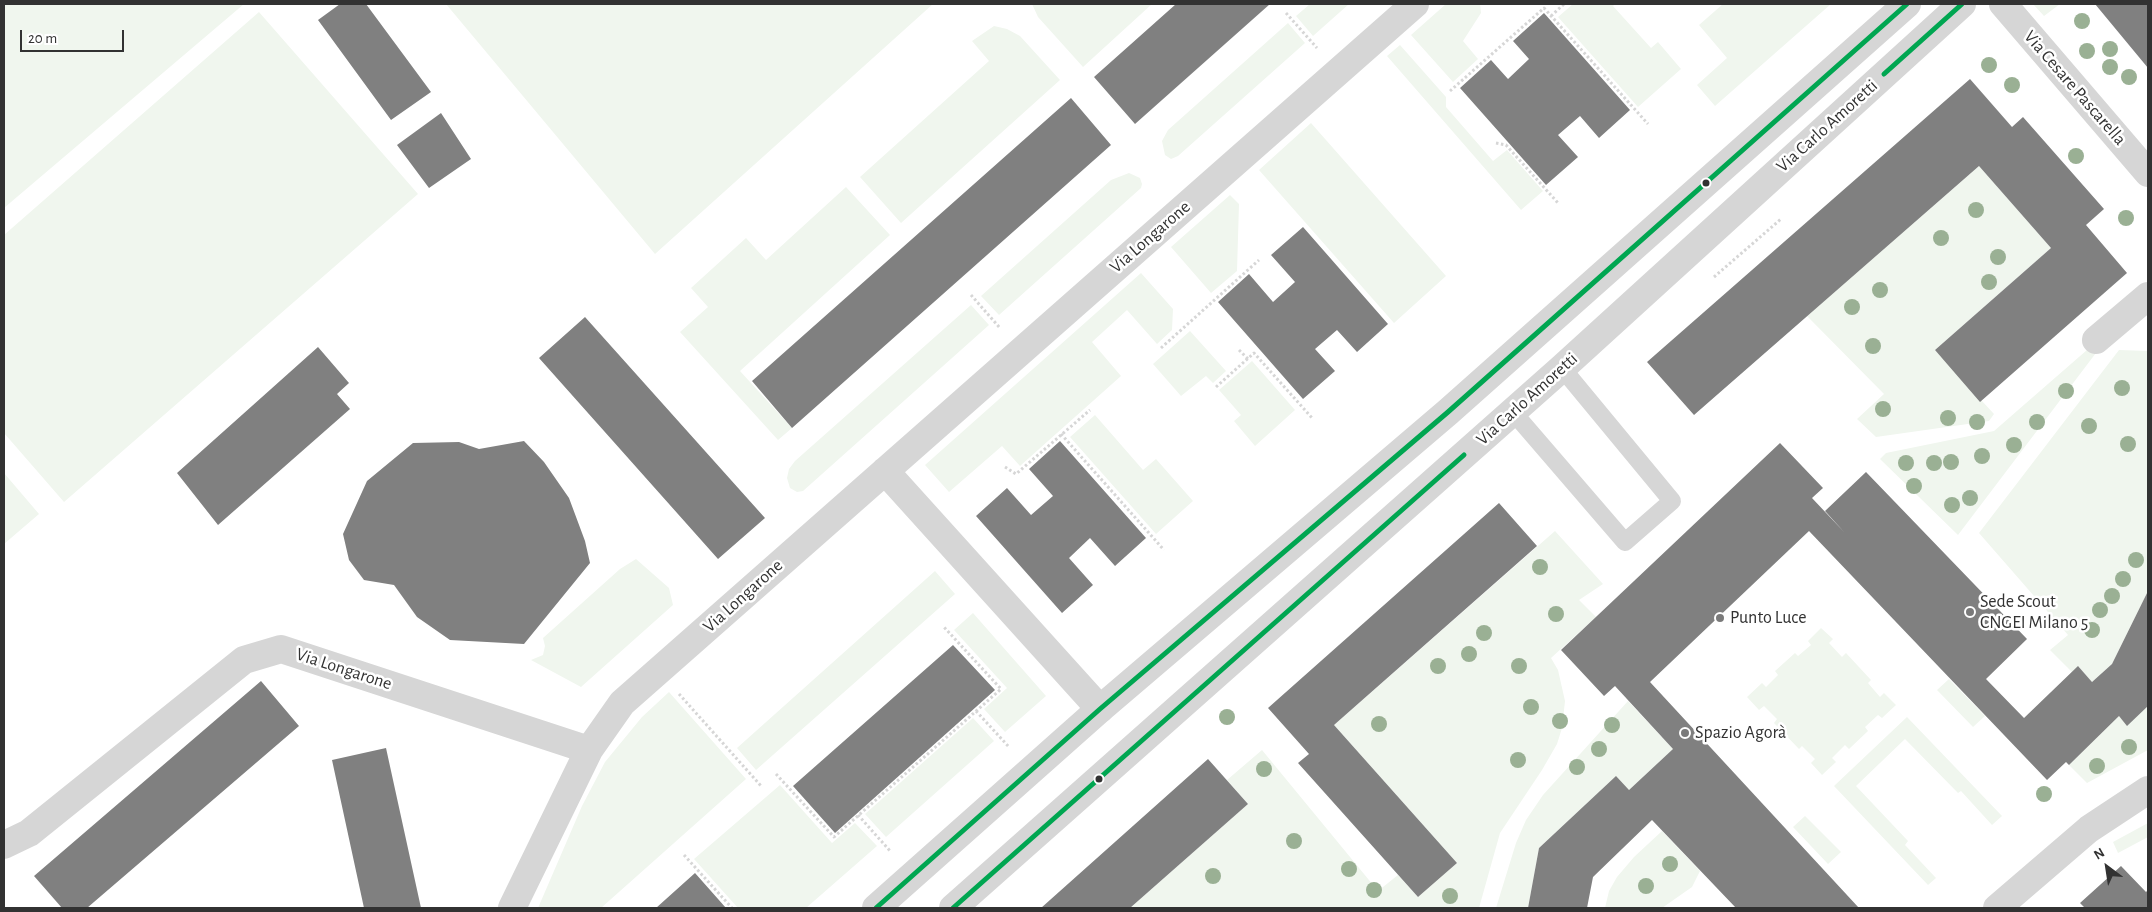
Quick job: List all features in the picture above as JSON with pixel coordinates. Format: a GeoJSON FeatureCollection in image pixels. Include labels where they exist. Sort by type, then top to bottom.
{"type":"FeatureCollection","features":[{"type":"Feature","properties":{"kind":"street","name":"Via Longarone"},"geometry":{"type":"LineString","coordinates":[[512,908],[589,750],[622,703],[1415,4]]}},
{"type":"Feature","properties":{"kind":"street"},"geometry":{"type":"LineString","coordinates":[[876,908],[1100,709],[1448,412],[1907,4]]}},
{"type":"Feature","properties":{"kind":"street","name":"Via Carlo Amoretti"},"geometry":{"type":"LineString","coordinates":[[953,908],[1513,412],[1962,4]]}},
{"type":"Feature","properties":{"kind":"street","name":"Via Cesare Pascarella"},"geometry":{"type":"LineString","coordinates":[[2003,4],[2148,173]]}},
{"type":"Feature","properties":{"kind":"street"},"geometry":{"type":"LineString","coordinates":[[2096,340],[2148,296]]}},
{"type":"Feature","properties":{"kind":"street"},"geometry":{"type":"LineString","coordinates":[[885,471],[1100,709]]}},
{"type":"Feature","properties":{"kind":"street","name":"Via Longarone"},"geometry":{"type":"LineString","coordinates":[[4,845],[29,833],[244,660],[281,649],[589,750]]}},
{"type":"Feature","properties":{"kind":"street"},"geometry":{"type":"LineString","coordinates":[[2008,904],[2089,829],[2148,790]]}},
{"type":"Feature","properties":{"kind":"lane"},"geometry":{"type":"LineString","coordinates":[[1513,412],[1625,542],[1672,501],[1562,368]]}},
{"type":"Feature","properties":{"kind":"path"},"geometry":{"type":"LineString","coordinates":[[1551,16],[1564,4]]}},
{"type":"Feature","properties":{"kind":"path"},"geometry":{"type":"LineString","coordinates":[[1450,91],[1544,8],[1648,124]]}},
{"type":"Feature","properties":{"kind":"path"},"geometry":{"type":"LineString","coordinates":[[1286,13],[1338,71]]}},
{"type":"Feature","properties":{"kind":"path"},"geometry":{"type":"LineString","coordinates":[[1496,143],[1506,145],[1558,203]]}},
{"type":"Feature","properties":{"kind":"path"},"geometry":{"type":"LineString","coordinates":[[1713,277],[1781,219]]}},
{"type":"Feature","properties":{"kind":"path"},"geometry":{"type":"LineString","coordinates":[[1161,348],[1259,260]]}},
{"type":"Feature","properties":{"kind":"path"},"geometry":{"type":"LineString","coordinates":[[971,295],[1021,351]]}},
{"type":"Feature","properties":{"kind":"path"},"geometry":{"type":"LineString","coordinates":[[1239,350],[1248,359]]}},
{"type":"Feature","properties":{"kind":"path"},"geometry":{"type":"LineString","coordinates":[[1216,387],[1254,353],[1313,419]]}},
{"type":"Feature","properties":{"kind":"path"},"geometry":{"type":"LineString","coordinates":[[1005,467],[1016,474],[1090,410]]}},
{"type":"Feature","properties":{"kind":"path"},"geometry":{"type":"LineString","coordinates":[[1062,434],[1164,550]]}},
{"type":"Feature","properties":{"kind":"path"},"geometry":{"type":"LineString","coordinates":[[776,774],[834,837],[1001,689],[943,626]]}},
{"type":"Feature","properties":{"kind":"path"},"geometry":{"type":"LineString","coordinates":[[659,671],[762,786]]}},
{"type":"Feature","properties":{"kind":"path"},"geometry":{"type":"LineString","coordinates":[[976,711],[1012,750]]}},
{"type":"Feature","properties":{"kind":"path"},"geometry":{"type":"LineString","coordinates":[[858,815],[894,856]]}},
{"type":"Feature","properties":{"kind":"path"},"geometry":{"type":"LineString","coordinates":[[684,855],[732,908]]}},
{"type":"Feature","properties":{"kind":"shaded area"},"geometry":{"type":"Polygon","coordinates":[[[4,4],[244,4],[4,208],[4,4]]]}},
{"type":"Feature","properties":{"kind":"shaded area"},"geometry":{"type":"Polygon","coordinates":[[[446,4],[933,4],[655,254],[446,4]]]}},
{"type":"Feature","properties":{"kind":"shaded area"},"geometry":{"type":"Polygon","coordinates":[[[1032,4],[1152,4],[1083,67],[1038,17],[1032,4]]]}},
{"type":"Feature","properties":{"kind":"shaded area"},"geometry":{"type":"Polygon","coordinates":[[[1310,4],[1349,4],[1313,36],[1296,16],[1310,4]]]}},
{"type":"Feature","properties":{"kind":"shaded area"},"geometry":{"type":"Polygon","coordinates":[[[1446,4],[1480,4],[1481,13],[1463,41],[1478,59],[1453,82],[1411,35],[1446,4]]]}},
{"type":"Feature","properties":{"kind":"shaded area"},"geometry":{"type":"Polygon","coordinates":[[[1573,4],[1615,4],[1613,6],[1651,48],[1658,42],[1681,69],[1638,107],[1558,17],[1573,4]]]}},
{"type":"Feature","properties":{"kind":"shaded area"},"geometry":{"type":"Polygon","coordinates":[[[1723,4],[1831,4],[1715,106],[1697,85],[1727,58],[1699,25],[1723,4]]]}},
{"type":"Feature","properties":{"kind":"shaded area"},"geometry":{"type":"Polygon","coordinates":[[[2033,4],[2060,4],[2044,16],[2033,4]]]}},
{"type":"Feature","properties":{"kind":"shaded area"},"geometry":{"type":"Polygon","coordinates":[[[259,12],[418,194],[64,502],[4,433],[4,235],[259,12]]]}},
{"type":"Feature","properties":{"kind":"shaded area"},"geometry":{"type":"Polygon","coordinates":[[[1288,23],[1305,43],[1178,156],[1171,159],[1165,155],[1162,141],[1168,130],[1288,23]]]}},
{"type":"Feature","properties":{"kind":"shaded area"},"geometry":{"type":"Polygon","coordinates":[[[994,26],[1007,29],[1020,36],[1060,80],[901,223],[860,177],[989,61],[972,41],[994,26]]]}},
{"type":"Feature","properties":{"kind":"shaded area"},"geometry":{"type":"Polygon","coordinates":[[[1400,45],[1446,97],[1446,107],[1493,161],[1507,150],[1543,191],[1521,210],[1387,56],[1400,45]]]}},
{"type":"Feature","properties":{"kind":"shaded area"},"geometry":{"type":"Polygon","coordinates":[[[1311,123],[1446,276],[1394,323],[1259,170],[1311,123]]]}},
{"type":"Feature","properties":{"kind":"shaded area"},"geometry":{"type":"Polygon","coordinates":[[[1979,166],[2051,248],[1935,350],[1994,414],[1989,421],[1876,437],[1857,419],[1884,394],[1807,316],[1979,166]]]}},
{"type":"Feature","properties":{"kind":"shaded area"},"geometry":{"type":"Polygon","coordinates":[[[1129,173],[1140,178],[1141,188],[999,315],[981,296],[1111,180],[1129,173]]]}},
{"type":"Feature","properties":{"kind":"shaded area"},"geometry":{"type":"Polygon","coordinates":[[[846,187],[890,235],[740,371],[792,428],[778,440],[680,332],[708,307],[691,288],[746,238],[766,260],[846,187]]]}},
{"type":"Feature","properties":{"kind":"shaded area"},"geometry":{"type":"Polygon","coordinates":[[[1230,195],[1239,204],[1237,271],[1211,293],[1171,247],[1230,195]]]}},
{"type":"Feature","properties":{"kind":"shaded area"},"geometry":{"type":"Polygon","coordinates":[[[1141,273],[1173,309],[1172,330],[1157,344],[1127,310],[1092,342],[1121,376],[1020,466],[1002,446],[949,492],[925,465],[1141,273]]]}},
{"type":"Feature","properties":{"kind":"shaded area"},"geometry":{"type":"Polygon","coordinates":[[[971,305],[989,325],[803,491],[797,492],[790,488],[787,478],[789,469],[795,461],[971,305]]]}},
{"type":"Feature","properties":{"kind":"shaded area"},"geometry":{"type":"Polygon","coordinates":[[[1190,331],[1226,371],[1213,383],[1206,376],[1181,396],[1153,364],[1190,331]]]}},
{"type":"Feature","properties":{"kind":"shaded area"},"geometry":{"type":"Polygon","coordinates":[[[2095,343],[2102,345],[1958,535],[1880,459],[1886,453],[1994,431],[2095,343]]]}},
{"type":"Feature","properties":{"kind":"shaded area"},"geometry":{"type":"Polygon","coordinates":[[[2119,350],[2148,351],[2148,591],[2112,664],[2092,682],[2079,667],[2072,672],[2050,650],[2068,635],[1979,533],[2119,350]]]}},
{"type":"Feature","properties":{"kind":"shaded area"},"geometry":{"type":"Polygon","coordinates":[[[1252,361],[1295,410],[1255,446],[1234,421],[1241,415],[1219,390],[1252,361]]]}},
{"type":"Feature","properties":{"kind":"shaded area"},"geometry":{"type":"Polygon","coordinates":[[[1095,415],[1143,470],[1156,459],[1193,501],[1156,534],[1070,437],[1095,415]]]}},
{"type":"Feature","properties":{"kind":"shaded area"},"geometry":{"type":"Polygon","coordinates":[[[4,473],[39,514],[4,544],[4,473]]]}},
{"type":"Feature","properties":{"kind":"shaded area"},"geometry":{"type":"Polygon","coordinates":[[[1555,531],[1603,584],[1579,600],[1596,617],[1551,658],[1558,670],[1565,701],[1562,728],[1557,744],[1542,770],[1500,833],[1479,908],[1130,908],[1248,804],[1227,780],[1262,750],[1378,891],[1398,875],[1418,897],[1457,863],[1334,725],[1555,531]]]}},
{"type":"Feature","properties":{"kind":"shaded area"},"geometry":{"type":"Polygon","coordinates":[[[636,559],[669,588],[673,605],[581,687],[531,660],[543,655],[545,646],[543,638],[620,569],[636,559]]]}},
{"type":"Feature","properties":{"kind":"shaded area"},"geometry":{"type":"Polygon","coordinates":[[[935,571],[955,594],[756,770],[737,748],[935,571]]]}},
{"type":"Feature","properties":{"kind":"shaded area"},"geometry":{"type":"Polygon","coordinates":[[[973,613],[1046,696],[1005,732],[984,709],[1007,688],[954,630],[973,613]]]}},
{"type":"Feature","properties":{"kind":"shaded area"},"geometry":{"type":"Polygon","coordinates":[[[1821,628],[1833,639],[1829,643],[1842,657],[1846,653],[1871,680],[1868,683],[1880,697],[1884,693],[1896,705],[1882,718],[1878,715],[1865,727],[1868,731],[1849,749],[1845,745],[1832,758],[1836,762],[1822,775],[1811,763],[1815,759],[1802,746],[1799,749],[1774,723],[1777,719],[1764,706],[1759,710],[1747,697],[1762,683],[1766,687],[1778,675],[1775,671],[1795,653],[1798,656],[1811,645],[1808,641],[1821,628]]]}},
{"type":"Feature","properties":{"kind":"shaded area"},"geometry":{"type":"Polygon","coordinates":[[[1949,679],[1985,716],[1973,727],[1937,690],[1949,679]]]}},
{"type":"Feature","properties":{"kind":"shaded area"},"geometry":{"type":"Polygon","coordinates":[[[669,692],[746,779],[601,908],[538,908],[582,806],[605,762],[642,717],[669,692]]]}},
{"type":"Feature","properties":{"kind":"shaded area"},"geometry":{"type":"Polygon","coordinates":[[[1628,701],[1673,749],[1629,790],[1615,777],[1539,848],[1528,908],[1496,908],[1516,843],[1526,820],[1543,795],[1628,701]]]}},
{"type":"Feature","properties":{"kind":"shaded area"},"geometry":{"type":"Polygon","coordinates":[[[2148,706],[2148,750],[2087,783],[2069,765],[2119,716],[2127,725],[2148,706]]]}},
{"type":"Feature","properties":{"kind":"shaded area"},"geometry":{"type":"Polygon","coordinates":[[[1907,717],[2002,816],[1992,825],[1961,791],[1958,793],[1905,739],[1856,786],[1908,841],[1905,845],[1936,878],[1928,885],[1834,786],[1907,717]]]}},
{"type":"Feature","properties":{"kind":"shaded area"},"geometry":{"type":"Polygon","coordinates":[[[973,718],[994,741],[886,837],[865,814],[973,718]]]}},
{"type":"Feature","properties":{"kind":"shaded area"},"geometry":{"type":"Polygon","coordinates":[[[780,785],[832,843],[855,823],[877,846],[806,908],[738,908],[694,859],[780,785]]]}},
{"type":"Feature","properties":{"kind":"shaded area"},"geometry":{"type":"Polygon","coordinates":[[[1805,816],[1841,852],[1828,864],[1793,827],[1805,816]]]}},
{"type":"Feature","properties":{"kind":"shaded area"},"geometry":{"type":"Polygon","coordinates":[[[2148,823],[2148,837],[2118,853],[2113,842],[2148,823]]]}},
{"type":"Feature","properties":{"kind":"shaded area"},"geometry":{"type":"Polygon","coordinates":[[[1662,831],[1700,871],[1692,887],[1662,908],[1605,908],[1609,891],[1617,877],[1634,857],[1662,831]]]}},
{"type":"Feature","properties":{"kind":"building"},"geometry":{"type":"Polygon","coordinates":[[[340,4],[366,4],[431,92],[391,120],[318,20],[340,4]]]}},
{"type":"Feature","properties":{"kind":"building"},"geometry":{"type":"Polygon","coordinates":[[[1176,4],[1270,4],[1135,124],[1094,77],[1176,4]]]}},
{"type":"Feature","properties":{"kind":"building"},"geometry":{"type":"Polygon","coordinates":[[[2095,4],[2148,4],[2148,68],[2095,4]]]}},
{"type":"Feature","properties":{"kind":"building"},"geometry":{"type":"Polygon","coordinates":[[[1544,13],[1630,110],[1599,138],[1580,116],[1558,135],[1578,157],[1546,185],[1460,88],[1491,60],[1508,79],[1529,59],[1513,41],[1544,13]]]}},
{"type":"Feature","properties":{"kind":"building"},"geometry":{"type":"Polygon","coordinates":[[[1970,79],[2012,127],[2023,117],[2104,209],[2086,225],[2127,273],[1980,402],[1935,350],[2051,248],[1979,166],[1694,415],[1647,362],[1970,79]]]}},
{"type":"Feature","properties":{"kind":"building"},"geometry":{"type":"Polygon","coordinates":[[[1071,98],[1111,145],[792,428],[752,381],[1071,98]]]}},
{"type":"Feature","properties":{"kind":"building"},"geometry":{"type":"Polygon","coordinates":[[[441,113],[471,159],[429,188],[397,145],[441,113]]]}},
{"type":"Feature","properties":{"kind":"building"},"geometry":{"type":"Polygon","coordinates":[[[1303,227],[1388,324],[1357,352],[1337,330],[1315,349],[1335,371],[1303,399],[1218,302],[1249,274],[1273,302],[1295,282],[1271,255],[1303,227]]]}},
{"type":"Feature","properties":{"kind":"building"},"geometry":{"type":"Polygon","coordinates":[[[585,317],[765,518],[718,559],[539,358],[585,317]]]}},
{"type":"Feature","properties":{"kind":"building"},"geometry":{"type":"Polygon","coordinates":[[[318,347],[349,383],[337,394],[350,409],[218,525],[177,473],[318,347]]]}},
{"type":"Feature","properties":{"kind":"building"},"geometry":{"type":"Polygon","coordinates":[[[524,441],[544,462],[569,498],[585,541],[590,563],[524,644],[450,640],[417,617],[394,585],[364,580],[349,560],[343,534],[367,481],[413,443],[459,442],[479,449],[524,441]]]}},
{"type":"Feature","properties":{"kind":"building"},"geometry":{"type":"Polygon","coordinates":[[[1060,441],[1146,538],[1115,566],[1090,538],[1069,558],[1093,585],[1062,613],[976,516],[1007,488],[1031,515],[1053,496],[1029,469],[1060,441]]]}},
{"type":"Feature","properties":{"kind":"building"},"geometry":{"type":"Polygon","coordinates":[[[1780,443],[1823,488],[1812,498],[1845,533],[1825,511],[1866,472],[2027,639],[1986,679],[2024,718],[2078,666],[2092,682],[2112,664],[2148,591],[2148,706],[2127,726],[2119,716],[2069,765],[2066,762],[2047,780],[1809,531],[1650,682],[1859,908],[1736,908],[1652,820],[1593,877],[1587,908],[1528,908],[1539,848],[1616,776],[1629,790],[1673,749],[1615,686],[1604,696],[1561,650],[1780,443]]]}},
{"type":"Feature","properties":{"kind":"building"},"geometry":{"type":"Polygon","coordinates":[[[1499,503],[1537,546],[1334,725],[1457,863],[1418,897],[1298,763],[1309,754],[1268,708],[1499,503]]]}},
{"type":"Feature","properties":{"kind":"building"},"geometry":{"type":"Polygon","coordinates":[[[953,645],[995,690],[835,833],[793,786],[953,645]]]}},
{"type":"Feature","properties":{"kind":"building"},"geometry":{"type":"Polygon","coordinates":[[[261,681],[299,726],[87,908],[62,908],[34,876],[261,681]]]}},
{"type":"Feature","properties":{"kind":"building"},"geometry":{"type":"Polygon","coordinates":[[[386,748],[421,908],[364,908],[332,760],[386,748]]]}},
{"type":"Feature","properties":{"kind":"building"},"geometry":{"type":"Polygon","coordinates":[[[1208,759],[1248,804],[1130,908],[1041,908],[1208,759]]]}},
{"type":"Feature","properties":{"kind":"building"},"geometry":{"type":"Polygon","coordinates":[[[2121,866],[2146,892],[2148,890],[2148,908],[2085,908],[2080,903],[2121,866]]]}},
{"type":"Feature","properties":{"kind":"building"},"geometry":{"type":"Polygon","coordinates":[[[695,873],[726,908],[656,908],[695,873]]]}},
{"type":"Feature","properties":{"kind":"transit line"},"geometry":{"type":"LineString","coordinates":[[876,908],[1100,709],[1448,412],[1907,4]]}},
{"type":"Feature","properties":{"kind":"transit line"},"geometry":{"type":"LineString","coordinates":[[1884,74],[1962,4]]}},
{"type":"Feature","properties":{"kind":"transit line"},"geometry":{"type":"LineString","coordinates":[[953,908],[1464,455]]}},
{"type":"Feature","properties":{"kind":"place","name":"Sede Scout CNGEI Milano 5"},"geometry":{"type":"Point","coordinates":[1970,612]}},
{"type":"Feature","properties":{"kind":"place","name":"Punto Luce"},"geometry":{"type":"Point","coordinates":[1720,618]}},
{"type":"Feature","properties":{"kind":"place","name":"Spazio Agorà"},"geometry":{"type":"Point","coordinates":[1685,733]}}]}
